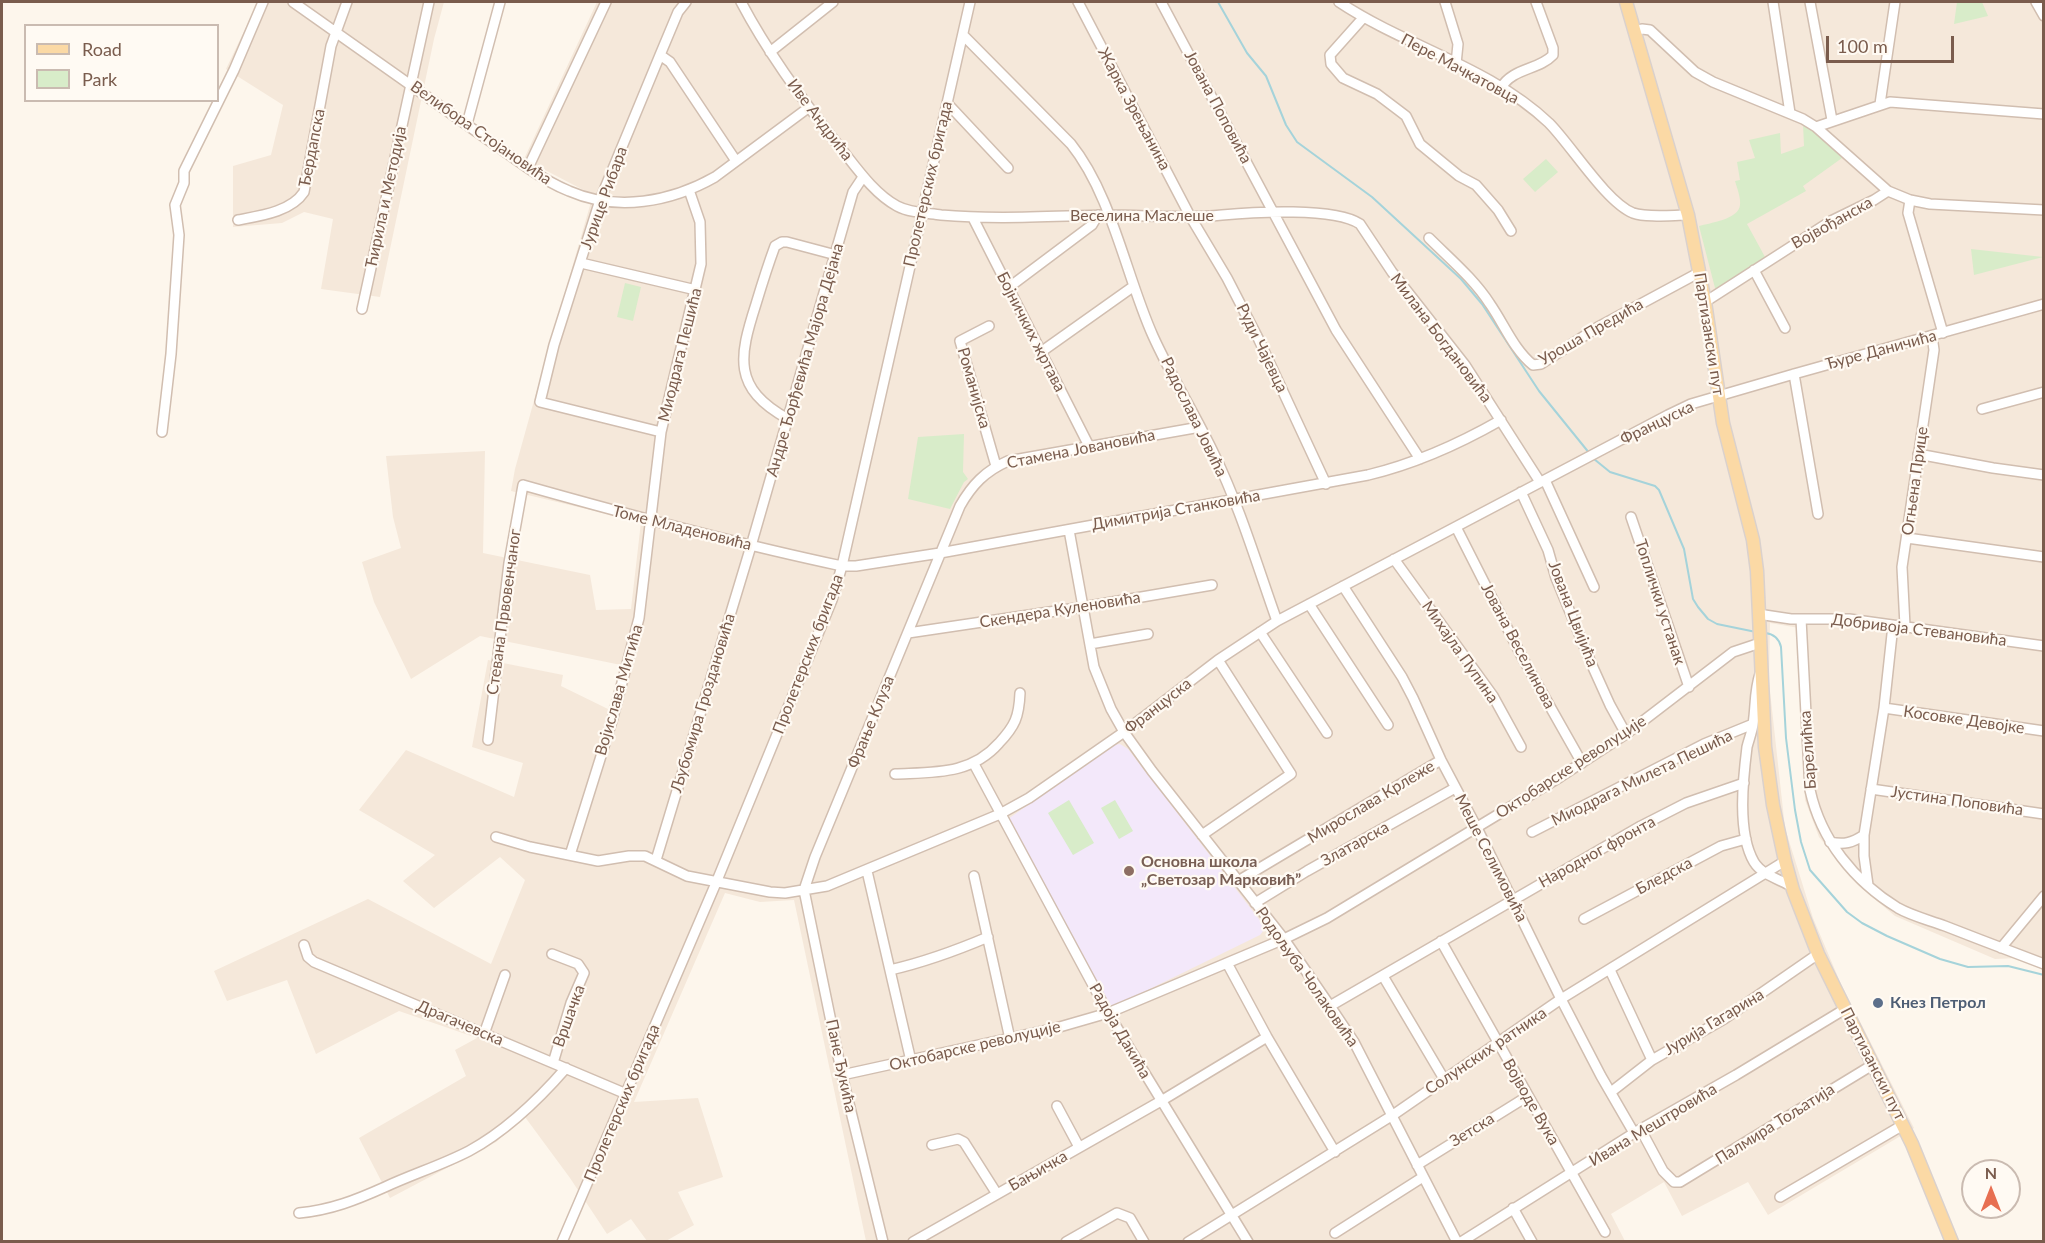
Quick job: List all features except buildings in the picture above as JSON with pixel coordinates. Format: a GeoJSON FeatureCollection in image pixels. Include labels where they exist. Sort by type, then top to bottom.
{"type":"FeatureCollection","features":[{"type":"Feature","properties":{"kind":"main road","name":"Партизански пут"},"geometry":{"type":"LineString","coordinates":[[1626,2],[1688,215],[1700,272],[1723,423],[1753,540],[1757,571],[1768,769],[1785,861],[1818,954],[1903,1125],[1952,1242]]}},
{"type":"Feature","properties":{"kind":"street"},"geometry":{"type":"LineString","coordinates":[[219,101],[263,2]]}},
{"type":"Feature","properties":{"kind":"street","name":"Велибора Стојановића"},"geometry":{"type":"LineString","coordinates":[[293,2],[528,168],[570,192],[600,200],[622,203],[654,200],[689,189],[715,177],[808,108]]}},
{"type":"Feature","properties":{"kind":"street","name":"Ђердапска"},"geometry":{"type":"LineString","coordinates":[[238,220],[285,207],[304,192],[331,46],[347,2]]}},
{"type":"Feature","properties":{"kind":"street","name":"Ћирила и Методија"},"geometry":{"type":"LineString","coordinates":[[362,309],[429,2]]}},
{"type":"Feature","properties":{"kind":"street"},"geometry":{"type":"LineString","coordinates":[[467,124],[500,2]]}},
{"type":"Feature","properties":{"kind":"street"},"geometry":{"type":"LineString","coordinates":[[528,168],[606,2]]}},
{"type":"Feature","properties":{"kind":"street","name":"Јурице Рибара"},"geometry":{"type":"LineString","coordinates":[[661,432],[540,402],[554,345],[600,200],[678,12],[686,2]]}},
{"type":"Feature","properties":{"kind":"street","name":"Иве Андрића"},"geometry":{"type":"LineString","coordinates":[[741,2],[770,52],[808,108],[863,177],[895,205],[921,213]]}},
{"type":"Feature","properties":{"kind":"street"},"geometry":{"type":"LineString","coordinates":[[770,52],[833,2]]}},
{"type":"Feature","properties":{"kind":"street","name":"Пролетерских бригада"},"geometry":{"type":"LineString","coordinates":[[562,1242],[716,883],[823,622],[842,566],[970,2]]}},
{"type":"Feature","properties":{"kind":"street","name":"Жарка Зрењанина"},"geometry":{"type":"LineString","coordinates":[[1078,2],[1190,216]]}},
{"type":"Feature","properties":{"kind":"street","name":"Јована Поповића"},"geometry":{"type":"LineString","coordinates":[[1161,2],[1336,330],[1420,459]]}},
{"type":"Feature","properties":{"kind":"street","name":"Пере Мачкатовца"},"geometry":{"type":"LineString","coordinates":[[1339,2],[1363,18],[1501,87],[1549,123],[1607,192],[1633,213],[1688,215]]}},
{"type":"Feature","properties":{"kind":"street"},"geometry":{"type":"LineString","coordinates":[[1445,2],[1458,44],[1456,63]]}},
{"type":"Feature","properties":{"kind":"street"},"geometry":{"type":"LineString","coordinates":[[1501,87],[1513,75],[1546,61],[1553,55],[1553,48],[1536,2]]}},
{"type":"Feature","properties":{"kind":"street"},"geometry":{"type":"LineString","coordinates":[[1773,2],[1790,113]]}},
{"type":"Feature","properties":{"kind":"street"},"geometry":{"type":"LineString","coordinates":[[1810,2],[1832,120]]}},
{"type":"Feature","properties":{"kind":"street"},"geometry":{"type":"LineString","coordinates":[[1880,104],[1895,2]]}},
{"type":"Feature","properties":{"kind":"street"},"geometry":{"type":"LineString","coordinates":[[2036,2],[2043,16]]}},
{"type":"Feature","properties":{"kind":"street"},"geometry":{"type":"LineString","coordinates":[[1363,18],[1330,55],[1334,69],[1343,78],[1377,94],[1406,116],[1420,144],[1459,176],[1476,185],[1498,210],[1511,231]]}},
{"type":"Feature","properties":{"kind":"street"},"geometry":{"type":"LineString","coordinates":[[1635,31],[1650,30],[1695,72],[1713,82],[1790,113],[1816,127],[1887,191]]}},
{"type":"Feature","properties":{"kind":"street","name":"Радослава Јовића"},"geometry":{"type":"LineString","coordinates":[[963,35],[1075,148],[1091,176],[1109,215],[1153,335],[1214,454],[1234,500],[1276,621]]}},
{"type":"Feature","properties":{"kind":"street"},"geometry":{"type":"LineString","coordinates":[[660,55],[670,62],[736,161]]}},
{"type":"Feature","properties":{"kind":"street"},"geometry":{"type":"LineString","coordinates":[[162,432],[171,354],[179,235],[175,205],[184,183],[184,171],[218,102]]}},
{"type":"Feature","properties":{"kind":"street"},"geometry":{"type":"LineString","coordinates":[[1816,127],[1890,102],[2043,114]]}},
{"type":"Feature","properties":{"kind":"street"},"geometry":{"type":"LineString","coordinates":[[947,103],[1008,168]]}},
{"type":"Feature","properties":{"kind":"street","name":"Андре Ђорђевића Мајора Дејана"},"geometry":{"type":"LineString","coordinates":[[751,546],[853,192],[863,177]]}},
{"type":"Feature","properties":{"kind":"street","name":"Миодрага Пешића"},"geometry":{"type":"LineString","coordinates":[[650,521],[661,432],[701,264],[700,222],[689,189]]}},
{"type":"Feature","properties":{"kind":"street","name":"Војвођанска"},"geometry":{"type":"LineString","coordinates":[[1705,302],[1831,221],[1887,191],[1910,200],[1930,204],[2043,210]]}},
{"type":"Feature","properties":{"kind":"street"},"geometry":{"type":"LineString","coordinates":[[1910,200],[1908,213],[1943,333]]}},
{"type":"Feature","properties":{"kind":"street","name":"Веселина Маслеше"},"geometry":{"type":"LineString","coordinates":[[921,213],[973,218],[1098,215],[1219,216],[1256,211],[1347,217],[1360,224]]}},
{"type":"Feature","properties":{"kind":"street"},"geometry":{"type":"LineString","coordinates":[[1008,288],[1092,225],[1098,215]]}},
{"type":"Feature","properties":{"kind":"street","name":"Руди Чајевца"},"geometry":{"type":"LineString","coordinates":[[1190,216],[1227,278],[1259,340],[1326,484]]}},
{"type":"Feature","properties":{"kind":"street","name":"Бојничких жртава"},"geometry":{"type":"LineString","coordinates":[[973,218],[1089,446]]}},
{"type":"Feature","properties":{"kind":"street","name":"Милана Богдановића"},"geometry":{"type":"LineString","coordinates":[[1360,224],[1381,258],[1465,365],[1542,481]]}},
{"type":"Feature","properties":{"kind":"street","name":"Уроша Предића"},"geometry":{"type":"LineString","coordinates":[[1429,238],[1489,302],[1512,340],[1533,365],[1541,364],[1598,327],[1700,272]]}},
{"type":"Feature","properties":{"kind":"street"},"geometry":{"type":"LineString","coordinates":[[788,419],[769,407],[749,385],[743,363],[746,336],[775,246],[787,242],[836,255]]}},
{"type":"Feature","properties":{"kind":"street"},"geometry":{"type":"LineString","coordinates":[[581,263],[696,290]]}},
{"type":"Feature","properties":{"kind":"street"},"geometry":{"type":"LineString","coordinates":[[1754,270],[1785,328]]}},
{"type":"Feature","properties":{"kind":"street"},"geometry":{"type":"LineString","coordinates":[[1041,352],[1134,286]]}},
{"type":"Feature","properties":{"kind":"street","name":"Ђуре Даничића"},"geometry":{"type":"LineString","coordinates":[[1718,397],[2043,304]]}},
{"type":"Feature","properties":{"kind":"street","name":"Романијска"},"geometry":{"type":"LineString","coordinates":[[989,326],[960,341],[996,466]]}},
{"type":"Feature","properties":{"kind":"street","name":"Огњена Прице"},"geometry":{"type":"LineString","coordinates":[[1905,626],[1902,578],[1934,350],[1932,336]]}},
{"type":"Feature","properties":{"kind":"street"},"geometry":{"type":"LineString","coordinates":[[1794,374],[1818,514]]}},
{"type":"Feature","properties":{"kind":"street"},"geometry":{"type":"LineString","coordinates":[[1982,409],[2043,392]]}},
{"type":"Feature","properties":{"kind":"street","name":"Француска"},"geometry":{"type":"LineString","coordinates":[[656,860],[677,873],[716,883],[770,892],[804,890],[826,886],[867,871],[1000,814],[1058,779],[1218,660],[1276,621],[1683,408],[1718,397]]}},
{"type":"Feature","properties":{"kind":"street","name":"Димитрија Станковића"},"geometry":{"type":"LineString","coordinates":[[842,566],[856,566],[939,553],[1326,484],[1402,467],[1501,420]]}},
{"type":"Feature","properties":{"kind":"street","name":"Стамена Јовановића"},"geometry":{"type":"LineString","coordinates":[[939,553],[968,491],[996,466],[1008,461],[1200,427]]}},
{"type":"Feature","properties":{"kind":"street"},"geometry":{"type":"LineString","coordinates":[[1918,454],[2043,475]]}},
{"type":"Feature","properties":{"kind":"street","name":"Јована Цвијића"},"geometry":{"type":"LineString","coordinates":[[1542,481],[1594,587]]}},
{"type":"Feature","properties":{"kind":"street","name":"Томе Младеновића"},"geometry":{"type":"LineString","coordinates":[[523,485],[650,521],[842,566]]}},
{"type":"Feature","properties":{"kind":"street","name":"Стевана Првовенчаног"},"geometry":{"type":"LineString","coordinates":[[488,740],[509,563],[523,485]]}},
{"type":"Feature","properties":{"kind":"street","name":"Јована Цвијића"},"geometry":{"type":"LineString","coordinates":[[1521,492],[1548,550],[1556,578],[1591,663],[1626,734]]}},
{"type":"Feature","properties":{"kind":"street","name":"Топлички устанак"},"geometry":{"type":"LineString","coordinates":[[1631,517],[1689,687]]}},
{"type":"Feature","properties":{"kind":"street","name":"Војислава Митића"},"geometry":{"type":"LineString","coordinates":[[570,855],[612,721],[639,618],[650,521]]}},
{"type":"Feature","properties":{"kind":"street","name":"Јована Веселинова"},"geometry":{"type":"LineString","coordinates":[[1456,527],[1522,657],[1582,763]]}},
{"type":"Feature","properties":{"kind":"street","name":"Родољуба Чолаковића"},"geometry":{"type":"LineString","coordinates":[[1069,530],[1094,667],[1124,732],[1284,939],[1354,1042],[1459,1242]]}},
{"type":"Feature","properties":{"kind":"street"},"geometry":{"type":"LineString","coordinates":[[1907,538],[2043,557]]}},
{"type":"Feature","properties":{"kind":"street","name":"Љубомира Гроздановића"},"geometry":{"type":"LineString","coordinates":[[656,860],[751,546]]}},
{"type":"Feature","properties":{"kind":"street","name":"Фрање Клуза"},"geometry":{"type":"LineString","coordinates":[[804,890],[939,553]]}},
{"type":"Feature","properties":{"kind":"street","name":"Михајла Пупина"},"geometry":{"type":"LineString","coordinates":[[1394,559],[1488,689],[1521,747]]}},
{"type":"Feature","properties":{"kind":"street","name":"Скендера Куленовића"},"geometry":{"type":"LineString","coordinates":[[908,633],[1212,585]]}},
{"type":"Feature","properties":{"kind":"street","name":"Меше Селимовића"},"geometry":{"type":"LineString","coordinates":[[1343,586],[1402,677],[1561,999],[1611,1092],[1663,1171],[1670,1181],[1674,1182]]}},
{"type":"Feature","properties":{"kind":"street"},"geometry":{"type":"LineString","coordinates":[[1309,604],[1388,725]]}},
{"type":"Feature","properties":{"kind":"street","name":"Добривоја Стевановића"},"geometry":{"type":"LineString","coordinates":[[1758,615],[1801,619],[1849,619],[2043,646]]}},
{"type":"Feature","properties":{"kind":"street","name":"Барелићка"},"geometry":{"type":"LineString","coordinates":[[1801,619],[1810,790],[1816,815],[1830,842],[1853,872],[1900,909],[2043,964]]}},
{"type":"Feature","properties":{"kind":"street"},"geometry":{"type":"LineString","coordinates":[[1868,885],[1864,835],[1884,708],[1893,625]]}},
{"type":"Feature","properties":{"kind":"street"},"geometry":{"type":"LineString","coordinates":[[1260,632],[1327,733]]}},
{"type":"Feature","properties":{"kind":"street"},"geometry":{"type":"LineString","coordinates":[[1090,644],[1148,634]]}},
{"type":"Feature","properties":{"kind":"street","name":"Октобарске револуције"},"geometry":{"type":"LineString","coordinates":[[842,1075],[1010,1039],[1108,1013],[1284,939],[1327,918],[1582,763],[1626,734],[1733,652],[1759,639]]}},
{"type":"Feature","properties":{"kind":"street"},"geometry":{"type":"LineString","coordinates":[[1202,835],[1291,774],[1218,660]]}},
{"type":"Feature","properties":{"kind":"street","name":"Партизански пут"},"geometry":{"type":"LineString","coordinates":[[1761,672],[1755,689],[1753,724],[1744,783],[1746,839],[1753,860],[1765,873]]}},
{"type":"Feature","properties":{"kind":"street"},"geometry":{"type":"LineString","coordinates":[[895,774],[942,771],[974,764],[993,751],[1012,729],[1019,710],[1020,693]]}},
{"type":"Feature","properties":{"kind":"street","name":"Косовке Девојке"},"geometry":{"type":"LineString","coordinates":[[1884,708],[2043,731]]}},
{"type":"Feature","properties":{"kind":"street","name":"Миодрага Милета Пешића"},"geometry":{"type":"LineString","coordinates":[[1532,832],[1695,749],[1753,724]]}},
{"type":"Feature","properties":{"kind":"street","name":"Мирослава Крлеже"},"geometry":{"type":"LineString","coordinates":[[1238,881],[1441,760]]}},
{"type":"Feature","properties":{"kind":"street","name":"Радоја Дакића"},"geometry":{"type":"LineString","coordinates":[[974,764],[1108,1013],[1248,1242]]}},
{"type":"Feature","properties":{"kind":"street","name":"Народног фронта"},"geometry":{"type":"LineString","coordinates":[[1330,1006],[1641,826],[1686,803],[1744,783]]}},
{"type":"Feature","properties":{"kind":"street","name":"Златарска"},"geometry":{"type":"LineString","coordinates":[[1255,903],[1306,871],[1455,788]]}},
{"type":"Feature","properties":{"kind":"street","name":"Јустина Поповића"},"geometry":{"type":"LineString","coordinates":[[1871,789],[2043,814]]}},
{"type":"Feature","properties":{"kind":"street"},"geometry":{"type":"LineString","coordinates":[[1830,842],[1845,844],[1864,835]]}},
{"type":"Feature","properties":{"kind":"street"},"geometry":{"type":"LineString","coordinates":[[496,837],[530,847],[598,861],[629,856],[645,856],[656,860]]}},
{"type":"Feature","properties":{"kind":"street","name":"Бледска"},"geometry":{"type":"LineString","coordinates":[[1584,919],[1721,846],[1746,839]]}},
{"type":"Feature","properties":{"kind":"street","name":"Солунских ратника"},"geometry":{"type":"LineString","coordinates":[[1188,1242],[1393,1115],[1561,999],[1785,861]]}},
{"type":"Feature","properties":{"kind":"street"},"geometry":{"type":"LineString","coordinates":[[867,871],[911,1061]]}},
{"type":"Feature","properties":{"kind":"street"},"geometry":{"type":"LineString","coordinates":[[1765,873],[1792,886]]}},
{"type":"Feature","properties":{"kind":"street"},"geometry":{"type":"LineString","coordinates":[[974,876],[1010,1039]]}},
{"type":"Feature","properties":{"kind":"street","name":"Пане Ђукића"},"geometry":{"type":"LineString","coordinates":[[804,890],[842,1075],[883,1242]]}},
{"type":"Feature","properties":{"kind":"street"},"geometry":{"type":"LineString","coordinates":[[2001,948],[2043,896]]}},
{"type":"Feature","properties":{"kind":"street"},"geometry":{"type":"LineString","coordinates":[[890,970],[942,956],[988,937]]}},
{"type":"Feature","properties":{"kind":"street","name":"Војводе Вука"},"geometry":{"type":"LineString","coordinates":[[1441,941],[1605,1232]]}},
{"type":"Feature","properties":{"kind":"street","name":"Драгачевска"},"geometry":{"type":"LineString","coordinates":[[304,945],[308,957],[314,962],[624,1093]]}},
{"type":"Feature","properties":{"kind":"street","name":"Вршачка"},"geometry":{"type":"LineString","coordinates":[[552,954],[578,964],[584,972],[571,1003],[553,1063]]}},
{"type":"Feature","properties":{"kind":"street","name":"Јурија Гагарина"},"geometry":{"type":"LineString","coordinates":[[1611,1092],[1652,1060],[1724,1019],[1818,954]]}},
{"type":"Feature","properties":{"kind":"street"},"geometry":{"type":"LineString","coordinates":[[1227,963],[1267,1037],[1335,1152]]}},
{"type":"Feature","properties":{"kind":"street"},"geometry":{"type":"LineString","coordinates":[[1610,970],[1652,1060]]}},
{"type":"Feature","properties":{"kind":"street"},"geometry":{"type":"LineString","coordinates":[[484,1034],[505,975]]}},
{"type":"Feature","properties":{"kind":"street"},"geometry":{"type":"LineString","coordinates":[[1383,976],[1444,1079]]}},
{"type":"Feature","properties":{"kind":"street","name":"Ивана Мештровића"},"geometry":{"type":"LineString","coordinates":[[1459,1242],[1638,1131],[1845,1009]]}},
{"type":"Feature","properties":{"kind":"street","name":"Бањичка"},"geometry":{"type":"LineString","coordinates":[[913,1242],[1161,1101],[1267,1037]]}},
{"type":"Feature","properties":{"kind":"street","name":"Палмира Тољатија"},"geometry":{"type":"LineString","coordinates":[[1674,1182],[1680,1182],[1874,1064]]}},
{"type":"Feature","properties":{"kind":"street"},"geometry":{"type":"LineString","coordinates":[[299,1213],[329,1209],[358,1200],[470,1150],[502,1129],[566,1068]]}},
{"type":"Feature","properties":{"kind":"street","name":"Зетска"},"geometry":{"type":"LineString","coordinates":[[1417,1165],[1528,1096]]}},
{"type":"Feature","properties":{"kind":"street","name":"Бањичка"},"geometry":{"type":"LineString","coordinates":[[1057,1106],[1079,1147]]}},
{"type":"Feature","properties":{"kind":"street"},"geometry":{"type":"LineString","coordinates":[[1780,1197],[1903,1125]]}},
{"type":"Feature","properties":{"kind":"street","name":"Бањичка"},"geometry":{"type":"LineString","coordinates":[[932,1145],[958,1139],[964,1142],[997,1194]]}},
{"type":"Feature","properties":{"kind":"street"},"geometry":{"type":"LineString","coordinates":[[1335,1233],[1423,1177]]}},
{"type":"Feature","properties":{"kind":"street"},"geometry":{"type":"LineString","coordinates":[[1514,1208],[1532,1242]]}},
{"type":"Feature","properties":{"kind":"street"},"geometry":{"type":"LineString","coordinates":[[1066,1242],[1117,1213],[1121,1213],[1130,1218],[1144,1242]]}},
{"type":"Feature","properties":{"kind":"shaded area"},"geometry":{"type":"Polygon","coordinates":[[[258,2],[444,2],[434,39],[380,297],[321,289],[333,219],[304,212],[282,223],[233,227],[233,166],[271,155],[283,105],[226,69],[258,2]]]}},
{"type":"Feature","properties":{"kind":"shaded area"},"geometry":{"type":"Polygon","coordinates":[[[597,2],[2043,2],[2043,970],[2018,958],[1995,959],[1895,916],[1858,885],[1819,837],[1805,800],[1799,628],[1770,623],[1769,682],[1785,828],[1813,918],[1841,984],[1914,1128],[1768,1215],[1748,1182],[1682,1216],[1664,1182],[1611,1214],[1625,1241],[866,1241],[794,900],[760,902],[725,893],[634,1102],[698,1098],[723,1177],[678,1192],[694,1225],[666,1241],[647,1241],[631,1219],[607,1234],[570,1178],[525,1117],[496,1142],[390,1198],[359,1138],[466,1076],[455,1050],[477,1038],[399,1011],[316,1054],[287,980],[227,1001],[214,971],[368,899],[491,964],[525,880],[500,857],[434,908],[403,881],[435,855],[359,810],[406,750],[514,797],[523,763],[472,747],[488,660],[563,675],[561,686],[608,709],[621,665],[480,636],[411,679],[374,602],[362,562],[401,548],[393,517],[386,456],[485,451],[483,553],[590,575],[596,610],[631,609],[641,522],[511,491],[515,469],[593,195],[524,159],[597,2]]]}},
{"type":"Feature","properties":{"kind":"shaded area","name":"Основна школа „Светозар Марковић”"},"geometry":{"type":"Polygon","coordinates":[[[1120,744],[1128,749],[1262,923],[1264,930],[1260,935],[1111,1008],[1008,819],[1113,745],[1120,744]]]}},
{"type":"Feature","properties":{"kind":"green space"},"geometry":{"type":"Polygon","coordinates":[[[1957,2],[1982,2],[1988,16],[1954,24],[1957,2]]]}},
{"type":"Feature","properties":{"kind":"green space"},"geometry":{"type":"Polygon","coordinates":[[[1803,124],[1812,128],[1842,158],[1803,186],[1806,191],[1747,224],[1765,257],[1719,288],[1715,288],[1699,226],[1723,220],[1738,210],[1740,199],[1735,181],[1740,180],[1737,162],[1755,158],[1749,140],[1780,133],[1781,154],[1804,146],[1803,124]]]}},
{"type":"Feature","properties":{"kind":"green space"},"geometry":{"type":"Polygon","coordinates":[[[1546,159],[1558,172],[1535,192],[1523,179],[1546,159]]]}},
{"type":"Feature","properties":{"kind":"green space"},"geometry":{"type":"Polygon","coordinates":[[[1971,249],[2043,257],[1974,275],[1971,249]]]}},
{"type":"Feature","properties":{"kind":"green space"},"geometry":{"type":"Polygon","coordinates":[[[625,283],[641,287],[633,321],[617,317],[625,283]]]}},
{"type":"Feature","properties":{"kind":"green space"},"geometry":{"type":"Polygon","coordinates":[[[964,434],[963,472],[968,479],[964,482],[950,509],[908,499],[918,437],[964,434]]]}},
{"type":"Feature","properties":{"kind":"green space"},"geometry":{"type":"Polygon","coordinates":[[[1069,800],[1094,843],[1073,855],[1048,813],[1069,800]]]}},
{"type":"Feature","properties":{"kind":"green space"},"geometry":{"type":"Polygon","coordinates":[[[1115,800],[1133,831],[1119,839],[1101,808],[1115,800]]]}},
{"type":"Feature","properties":{"kind":"waterway"},"geometry":{"type":"LineString","coordinates":[[1218,2],[1247,53],[1266,76],[1286,125],[1297,142],[1372,197],[1461,279],[1482,304],[1539,391],[1590,454]]}},
{"type":"Feature","properties":{"kind":"waterway"},"geometry":{"type":"LineString","coordinates":[[1594,459],[1610,472],[1655,486],[1659,490],[1684,549],[1693,599],[1698,607],[1708,619],[1717,624],[1756,632]]}},
{"type":"Feature","properties":{"kind":"waterway"},"geometry":{"type":"LineString","coordinates":[[1765,633],[1776,637],[1781,647],[1786,738],[1795,810],[1801,842],[1810,870],[1847,912],[1887,936],[1940,959],[1968,967],[2008,966],[2044,975]]}},
{"type":"Feature","properties":{"kind":"place","name":"Основна школа „Светозар Марковић”"},"geometry":{"type":"Point","coordinates":[1129,871]}},
{"type":"Feature","properties":{"kind":"place","name":"Кнез Петрол"},"geometry":{"type":"Point","coordinates":[1878,1003]}}]}
